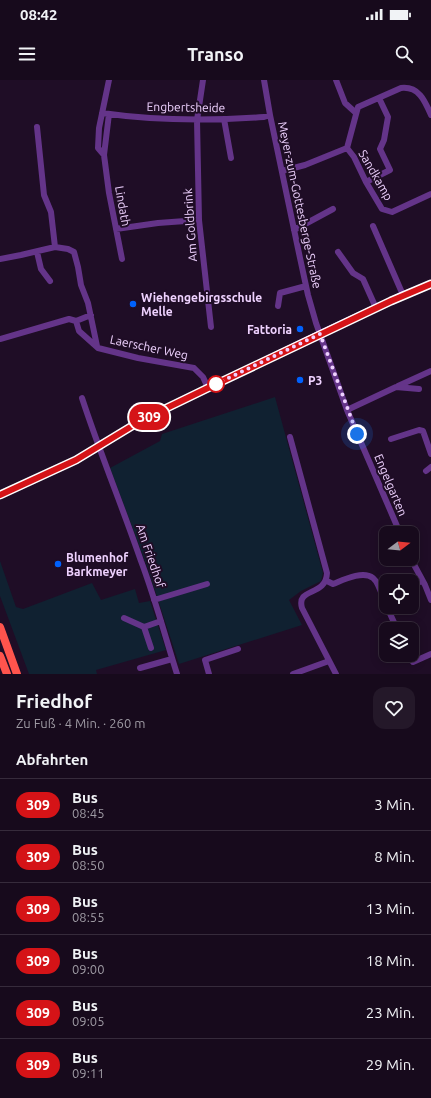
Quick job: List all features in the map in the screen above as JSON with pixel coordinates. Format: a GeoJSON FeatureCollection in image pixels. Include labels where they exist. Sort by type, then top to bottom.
{"type":"FeatureCollection","features":[{"type":"Feature","properties":{"kind":"highway"},"geometry":{"type":"LineString","coordinates":[[0,627],[17,674]]}},
{"type":"Feature","properties":{"kind":"highway"},"geometry":{"type":"LineString","coordinates":[[0,656],[7,674]]}},
{"type":"Feature","properties":{"kind":"main road"},"geometry":{"type":"LineString","coordinates":[[0,495],[76,460],[142,420],[320,334],[403,295],[431,284]]}},
{"type":"Feature","properties":{"kind":"street","name":"Lindath"},"geometry":{"type":"LineString","coordinates":[[104,155],[98,148],[99,128],[110,80]]}},
{"type":"Feature","properties":{"kind":"street","name":"Am Goldbrink"},"geometry":{"type":"LineString","coordinates":[[203,80],[197,120],[199,220],[211,327]]}},
{"type":"Feature","properties":{"kind":"street","name":"Meyer-zum-Gottesberge-Straße"},"geometry":{"type":"LineString","coordinates":[[264,80],[306,286],[320,334]]}},
{"type":"Feature","properties":{"kind":"street"},"geometry":{"type":"LineString","coordinates":[[336,80],[345,103],[356,113],[358,107],[401,88],[408,87],[428,100],[431,115]]}},
{"type":"Feature","properties":{"kind":"street"},"geometry":{"type":"LineString","coordinates":[[366,182],[390,170],[380,149],[384,140],[388,117],[378,98]]}},
{"type":"Feature","properties":{"kind":"street","name":"Engbertsheide"},"geometry":{"type":"LineString","coordinates":[[102,113],[157,119],[197,120],[224,120],[264,117],[270,115]]}},
{"type":"Feature","properties":{"kind":"street","name":"Sandkamp"},"geometry":{"type":"LineString","coordinates":[[347,148],[356,113]]}},
{"type":"Feature","properties":{"kind":"street","name":"Lindath"},"geometry":{"type":"LineString","coordinates":[[109,114],[104,155],[109,193],[122,260]]}},
{"type":"Feature","properties":{"kind":"street"},"geometry":{"type":"LineString","coordinates":[[224,120],[231,158]]}},
{"type":"Feature","properties":{"kind":"street"},"geometry":{"type":"LineString","coordinates":[[0,259],[54,247],[51,212],[44,195],[38,127]]}},
{"type":"Feature","properties":{"kind":"street","name":"Sandkamp"},"geometry":{"type":"LineString","coordinates":[[282,171],[306,165],[347,148]]}},
{"type":"Feature","properties":{"kind":"street","name":"Sandkamp"},"geometry":{"type":"LineString","coordinates":[[347,148],[354,157],[366,182],[382,209],[392,212],[431,194]]}},
{"type":"Feature","properties":{"kind":"street"},"geometry":{"type":"LineString","coordinates":[[294,230],[333,210]]}},
{"type":"Feature","properties":{"kind":"street"},"geometry":{"type":"LineString","coordinates":[[116,230],[158,223],[199,220]]}},
{"type":"Feature","properties":{"kind":"street"},"geometry":{"type":"LineString","coordinates":[[373,226],[403,295]]}},
{"type":"Feature","properties":{"kind":"street","name":"Laerscher Weg"},"geometry":{"type":"LineString","coordinates":[[54,247],[68,249],[74,252],[81,285],[91,314],[98,348]]}},
{"type":"Feature","properties":{"kind":"street"},"geometry":{"type":"LineString","coordinates":[[37,252],[41,269],[50,280]]}},
{"type":"Feature","properties":{"kind":"street"},"geometry":{"type":"LineString","coordinates":[[338,252],[353,273],[363,279],[376,308]]}},
{"type":"Feature","properties":{"kind":"street"},"geometry":{"type":"LineString","coordinates":[[278,306],[280,293],[306,286]]}},
{"type":"Feature","properties":{"kind":"street"},"geometry":{"type":"LineString","coordinates":[[0,339],[69,319],[76,321],[91,314]]}},
{"type":"Feature","properties":{"kind":"street","name":"Laerscher Weg"},"geometry":{"type":"LineString","coordinates":[[76,321],[79,331],[98,348],[138,358],[194,368],[203,377],[208,388]]}},
{"type":"Feature","properties":{"kind":"street","name":"Engelgarten"},"geometry":{"type":"LineString","coordinates":[[320,334],[347,410],[397,526]]}},
{"type":"Feature","properties":{"kind":"street"},"geometry":{"type":"LineString","coordinates":[[347,410],[431,371]]}},
{"type":"Feature","properties":{"kind":"street"},"geometry":{"type":"LineString","coordinates":[[396,387],[418,389]]}},
{"type":"Feature","properties":{"kind":"street","name":"Am Friedhof"},"geometry":{"type":"LineString","coordinates":[[82,398],[98,448],[126,520],[154,600],[177,674]]}},
{"type":"Feature","properties":{"kind":"street"},"geometry":{"type":"LineString","coordinates":[[391,439],[419,430],[423,431],[431,454]]}},
{"type":"Feature","properties":{"kind":"street"},"geometry":{"type":"LineString","coordinates":[[290,436],[327,573],[327,581],[323,585],[302,597],[300,602],[336,674]]}},
{"type":"Feature","properties":{"kind":"street"},"geometry":{"type":"LineString","coordinates":[[414,566],[431,600]]}},
{"type":"Feature","properties":{"kind":"street"},"geometry":{"type":"LineString","coordinates":[[327,581],[333,584],[360,575],[368,575],[374,578],[379,587]]}},
{"type":"Feature","properties":{"kind":"street"},"geometry":{"type":"LineString","coordinates":[[154,600],[207,584]]}},
{"type":"Feature","properties":{"kind":"street"},"geometry":{"type":"LineString","coordinates":[[124,618],[144,627],[161,622]]}},
{"type":"Feature","properties":{"kind":"street"},"geometry":{"type":"LineString","coordinates":[[144,627],[151,648]]}},
{"type":"Feature","properties":{"kind":"street"},"geometry":{"type":"LineString","coordinates":[[209,674],[205,660],[238,649]]}},
{"type":"Feature","properties":{"kind":"street"},"geometry":{"type":"LineString","coordinates":[[419,659],[431,654]]}},
{"type":"Feature","properties":{"kind":"street"},"geometry":{"type":"LineString","coordinates":[[140,668],[172,659]]}},
{"type":"Feature","properties":{"kind":"street"},"geometry":{"type":"LineString","coordinates":[[293,674],[329,661]]}},
{"type":"Feature","properties":{"kind":"shaded area"},"geometry":{"type":"Polygon","coordinates":[[[275,397],[323,573],[321,581],[301,591],[289,600],[302,625],[179,664],[148,569],[110,468],[160,441],[162,434],[275,397]]]}},
{"type":"Feature","properties":{"kind":"shaded area"},"geometry":{"type":"Polygon","coordinates":[[[0,561],[16,607],[23,609],[92,583],[101,600],[135,589],[139,603],[150,601],[166,650],[96,670],[97,674],[29,674],[0,596],[0,561]]]}},
{"type":"Feature","properties":{"kind":"bus line","name":"309"},"geometry":{"type":"LineString","coordinates":[[0,495],[76,460],[142,420],[320,334],[403,295],[431,284]]}},
{"type":"Feature","properties":{"kind":"place","name":"Wiehengebirgsschule Melle"},"geometry":{"type":"Point","coordinates":[133,304]}},
{"type":"Feature","properties":{"kind":"place","name":"Fattoria"},"geometry":{"type":"Point","coordinates":[300,329]}},
{"type":"Feature","properties":{"kind":"place","name":"P3"},"geometry":{"type":"Point","coordinates":[300,380]}},
{"type":"Feature","properties":{"kind":"place","name":"Blumenhof Barkmeyer"},"geometry":{"type":"Point","coordinates":[58,564]}},
{"type":"Feature","properties":{"kind":"route"},"geometry":{"type":"LineString","coordinates":[[216,384],[320,334],[357,434]]}}]}
